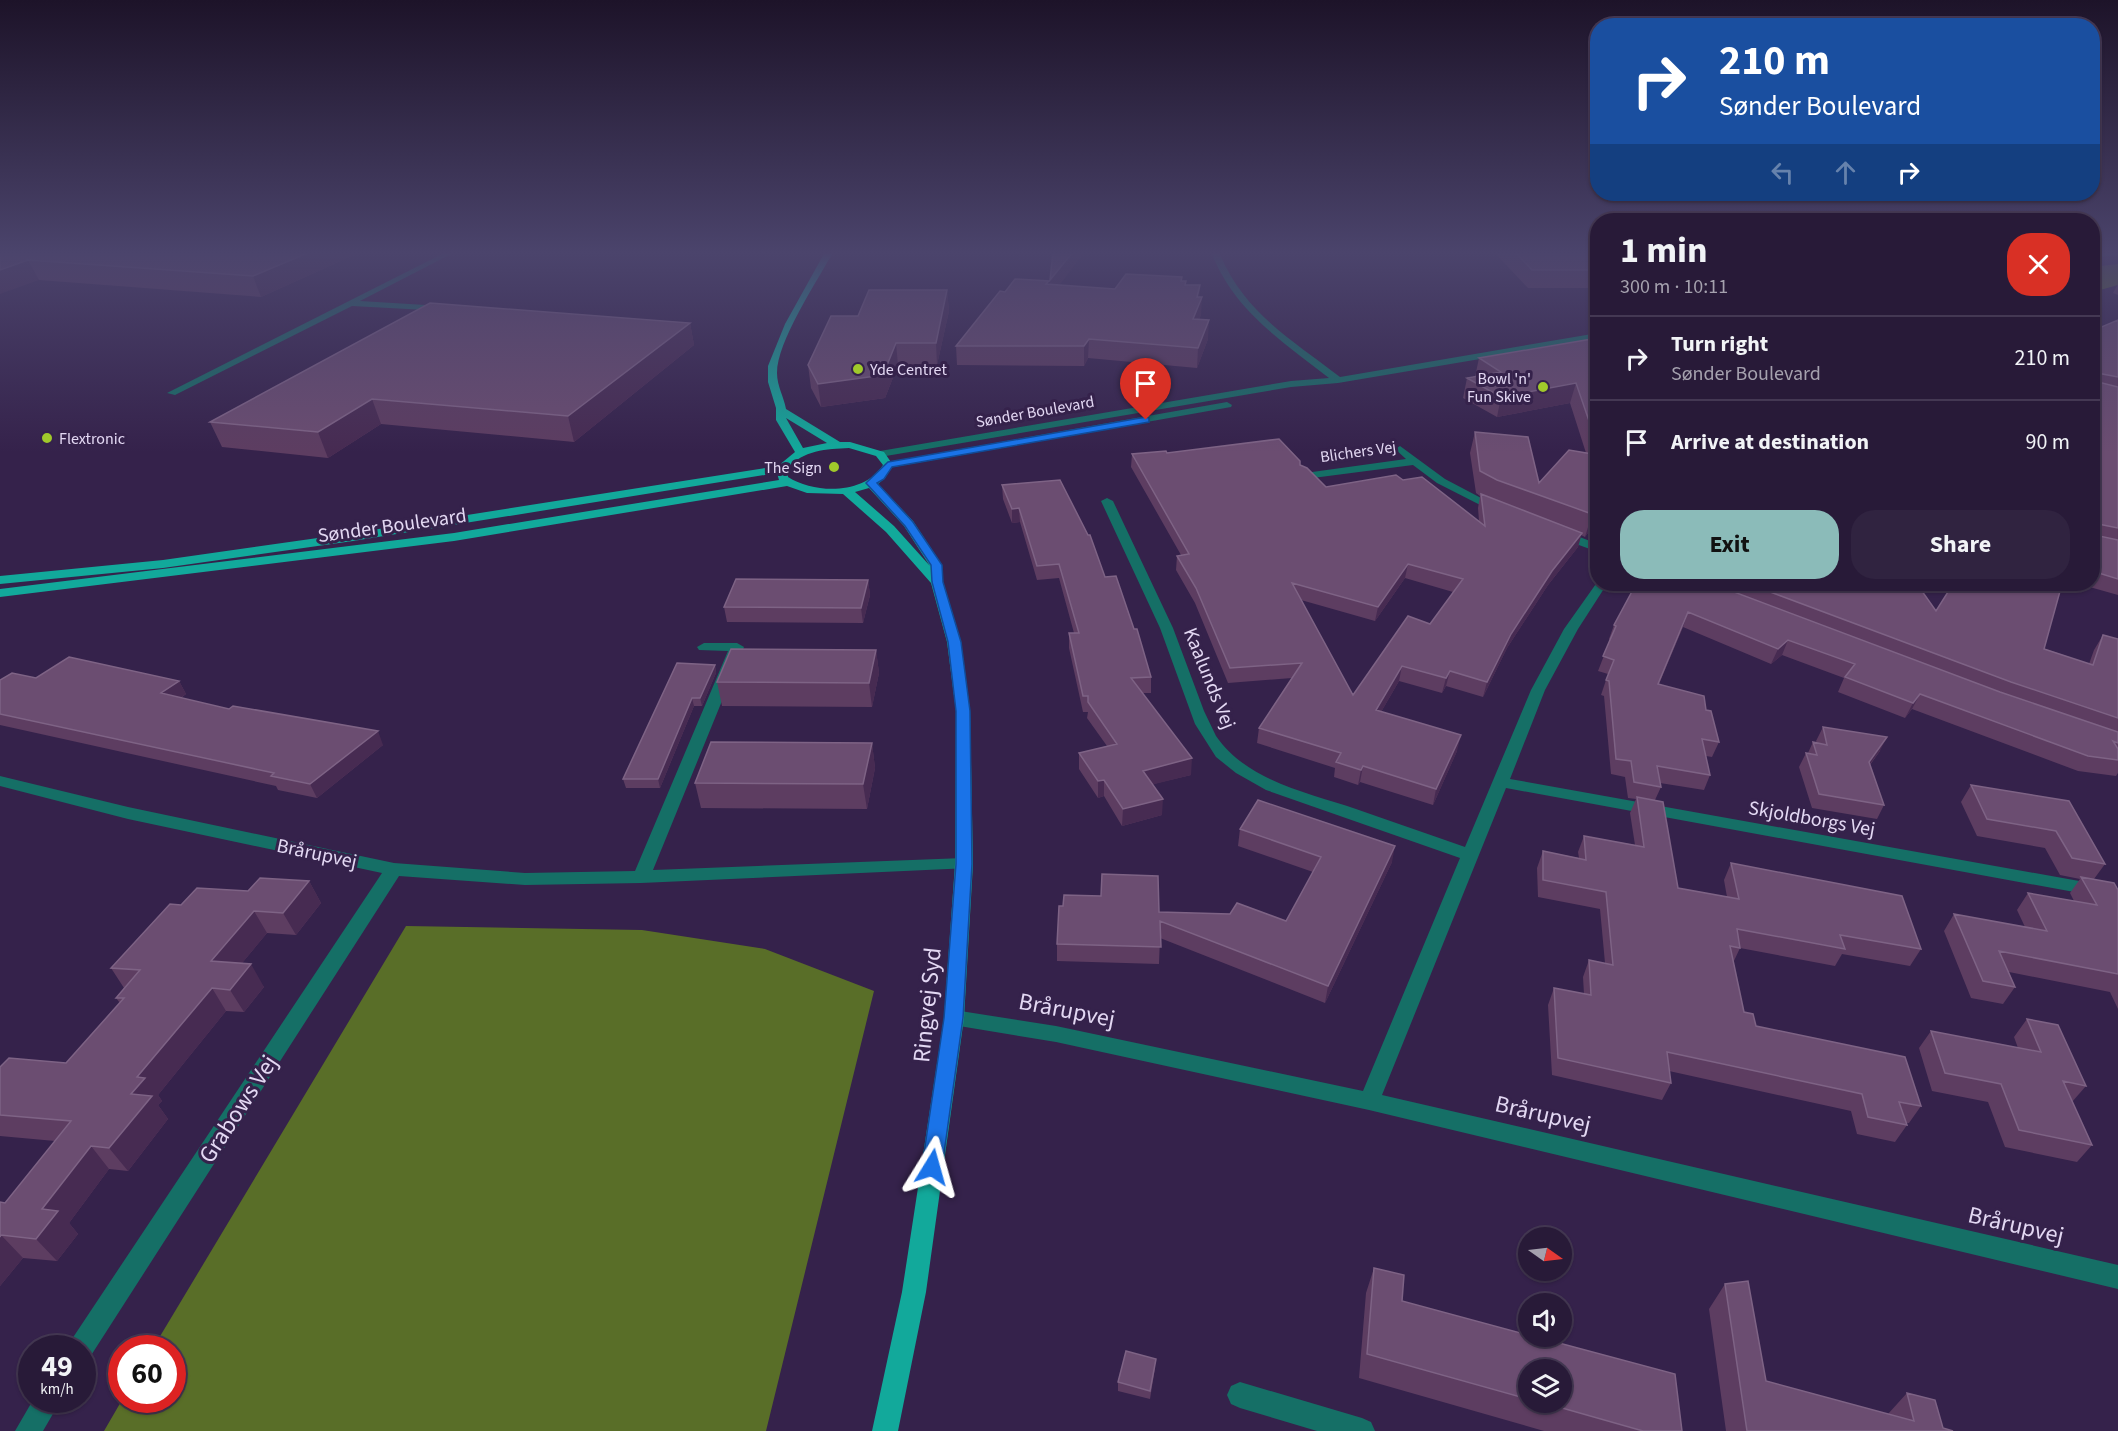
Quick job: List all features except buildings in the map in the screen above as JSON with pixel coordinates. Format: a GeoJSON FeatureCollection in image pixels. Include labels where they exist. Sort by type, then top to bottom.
{"type":"FeatureCollection","features":[{"type":"Feature","properties":{"kind":"main road"},"geometry":{"type":"LineString","coordinates":[[794,319],[780,346],[773,367],[773,389],[783,411],[837,445]]}},
{"type":"Feature","properties":{"kind":"main road"},"geometry":{"type":"LineString","coordinates":[[783,411],[781,420],[801,453]]}},
{"type":"Feature","properties":{"kind":"main road"},"geometry":{"type":"LineString","coordinates":[[837,445],[862,447],[880,454],[888,465],[880,477],[871,483],[845,490],[812,491],[788,482],[781,474],[785,463],[801,453],[837,445]]}},
{"type":"Feature","properties":{"kind":"main road","name":"Sønder Boulevard"},"geometry":{"type":"LineString","coordinates":[[0,580],[163,564],[353,537],[782,469]]}},
{"type":"Feature","properties":{"kind":"main road","name":"Sønder Boulevard"},"geometry":{"type":"LineString","coordinates":[[0,593],[454,537],[788,482]]}},
{"type":"Feature","properties":{"kind":"main road","name":"Ringvej Syd"},"geometry":{"type":"LineString","coordinates":[[871,483],[909,524],[936,565],[937,582],[954,642],[963,711],[964,864],[954,1018],[914,1292],[885,1431]]}},
{"type":"Feature","properties":{"kind":"main road","name":"Ringvej Syd"},"geometry":{"type":"LineString","coordinates":[[845,490],[890,529],[937,582]]}},
{"type":"Feature","properties":{"kind":"street"},"geometry":{"type":"LineString","coordinates":[[172,393],[320,319]]}},
{"type":"Feature","properties":{"kind":"street"},"geometry":{"type":"LineString","coordinates":[[1263,319],[1338,380]]}},
{"type":"Feature","properties":{"kind":"street","name":"Sønder Boulevard"},"geometry":{"type":"LineString","coordinates":[[880,454],[1291,384],[1338,380],[1590,337]]}},
{"type":"Feature","properties":{"kind":"street","name":"Sønder Boulevard"},"geometry":{"type":"LineString","coordinates":[[888,465],[1302,392],[1338,380]]}},
{"type":"Feature","properties":{"kind":"street","name":"Blichers Vej"},"geometry":{"type":"LineString","coordinates":[[1400,449],[1441,481],[1487,506],[1509,514]]}},
{"type":"Feature","properties":{"kind":"street","name":"Blichers Vej"},"geometry":{"type":"LineString","coordinates":[[1305,476],[1415,461]]}},
{"type":"Feature","properties":{"kind":"street","name":"Kaalunds Vej"},"geometry":{"type":"LineString","coordinates":[[1107,501],[1171,638],[1203,725],[1218,749],[1244,771],[1272,786],[1471,855]]}},
{"type":"Feature","properties":{"kind":"street"},"geometry":{"type":"LineString","coordinates":[[1553,531],[1590,545]]}},
{"type":"Feature","properties":{"kind":"street"},"geometry":{"type":"LineString","coordinates":[[1369,1101],[1538,690],[1571,629],[1596,591]]}},
{"type":"Feature","properties":{"kind":"street"},"geometry":{"type":"LineString","coordinates":[[641,877],[737,647],[704,647]]}},
{"type":"Feature","properties":{"kind":"street","name":"Brårupvej"},"geometry":{"type":"LineString","coordinates":[[0,781],[128,813],[394,869],[525,879],[641,877],[964,864]]}},
{"type":"Feature","properties":{"kind":"street","name":"Skjoldborgs Vej"},"geometry":{"type":"LineString","coordinates":[[1499,782],[2118,894]]}},
{"type":"Feature","properties":{"kind":"street","name":"Grabows Vej"},"geometry":{"type":"LineString","coordinates":[[89,1335],[394,869]]}},
{"type":"Feature","properties":{"kind":"street","name":"Brårupvej"},"geometry":{"type":"LineString","coordinates":[[954,1018],[1056,1034],[1369,1101],[2118,1277]]}},
{"type":"Feature","properties":{"kind":"street"},"geometry":{"type":"LineString","coordinates":[[1240,1395],[1362,1431]]}},
{"type":"Feature","properties":{"kind":"street"},"geometry":{"type":"LineString","coordinates":[[28,1431],[40,1413]]}},
{"type":"Feature","properties":{"kind":"green space"},"geometry":{"type":"Polygon","coordinates":[[[406,926],[642,930],[765,949],[874,991],[766,1431],[104,1431],[114,1413],[186,1413],[186,1335],[161,1335],[406,926]]]}},
{"type":"Feature","properties":{"kind":"place","name":"Yde Centret"},"geometry":{"type":"Point","coordinates":[858,369]}},
{"type":"Feature","properties":{"kind":"place","name":"Bowl 'n' Fun Skive"},"geometry":{"type":"Point","coordinates":[1543,387]}},
{"type":"Feature","properties":{"kind":"place","name":"Flextronic"},"geometry":{"type":"Point","coordinates":[47,438]}},
{"type":"Feature","properties":{"kind":"place","name":"The Sign"},"geometry":{"type":"Point","coordinates":[834,467]}},
{"type":"Feature","properties":{"kind":"route"},"geometry":{"type":"LineString","coordinates":[[932,1167],[954,1018],[964,864],[963,711],[954,642],[944,600],[937,582],[936,565],[909,524],[871,483],[886,471],[888,465],[1146,420]]}}]}
